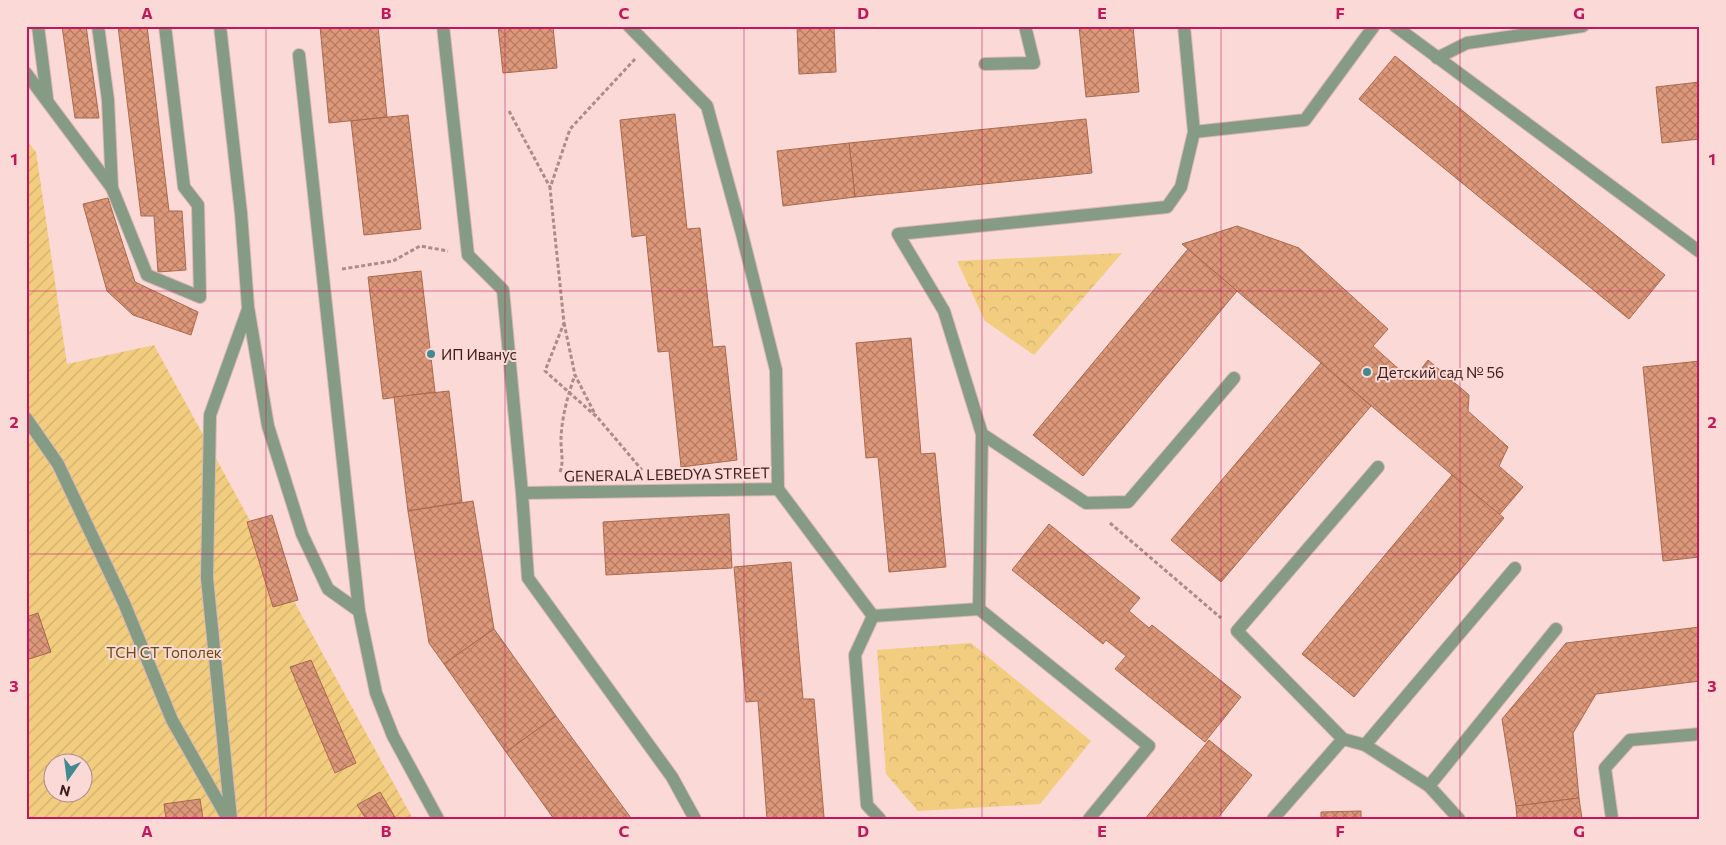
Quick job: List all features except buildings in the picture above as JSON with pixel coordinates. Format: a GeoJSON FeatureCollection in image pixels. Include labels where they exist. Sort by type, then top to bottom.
{"type":"FeatureCollection","features":[{"type":"Feature","properties":{"kind":"street"},"geometry":{"type":"LineString","coordinates":[[38,26],[47,99]]}},
{"type":"Feature","properties":{"kind":"street"},"geometry":{"type":"LineString","coordinates":[[98,26],[108,100],[112,188]]}},
{"type":"Feature","properties":{"kind":"street"},"geometry":{"type":"LineString","coordinates":[[26,73],[112,188],[147,275],[200,297],[198,205],[184,187],[165,26]]}},
{"type":"Feature","properties":{"kind":"street"},"geometry":{"type":"LineString","coordinates":[[220,26],[241,213],[248,307],[268,426],[302,534],[328,589],[359,611]]}},
{"type":"Feature","properties":{"kind":"street"},"geometry":{"type":"LineString","coordinates":[[443,26],[468,255],[504,290],[528,578],[672,777],[695,819]]}},
{"type":"Feature","properties":{"kind":"street","name":"GENERALA LEBEDYA STREET"},"geometry":{"type":"LineString","coordinates":[[522,493],[778,489],[776,370],[707,106],[629,26]]}},
{"type":"Feature","properties":{"kind":"street"},"geometry":{"type":"LineString","coordinates":[[986,64],[1034,63],[1025,26]]}},
{"type":"Feature","properties":{"kind":"street"},"geometry":{"type":"LineString","coordinates":[[979,609],[982,434],[944,311],[898,234],[1167,207],[1181,187],[1194,132],[1184,26]]}},
{"type":"Feature","properties":{"kind":"street"},"geometry":{"type":"LineString","coordinates":[[1194,132],[1306,120],[1374,26]]}},
{"type":"Feature","properties":{"kind":"street"},"geometry":{"type":"LineString","coordinates":[[1395,26],[1698,248]]}},
{"type":"Feature","properties":{"kind":"street"},"geometry":{"type":"LineString","coordinates":[[1437,58],[1467,42],[1583,26]]}},
{"type":"Feature","properties":{"kind":"street"},"geometry":{"type":"LineString","coordinates":[[299,55],[359,611],[376,693],[393,736],[438,819]]}},
{"type":"Feature","properties":{"kind":"street"},"geometry":{"type":"LineString","coordinates":[[230,819],[207,578],[210,415],[248,307]]}},
{"type":"Feature","properties":{"kind":"street"},"geometry":{"type":"LineString","coordinates":[[982,434],[1086,503],[1128,502],[1234,378]]}},
{"type":"Feature","properties":{"kind":"street"},"geometry":{"type":"LineString","coordinates":[[26,418],[58,464],[124,603],[172,720],[230,819]]}},
{"type":"Feature","properties":{"kind":"street"},"geometry":{"type":"LineString","coordinates":[[1378,467],[1236,631],[1343,739],[1365,745],[1429,786],[1459,819]]}},
{"type":"Feature","properties":{"kind":"street"},"geometry":{"type":"LineString","coordinates":[[778,489],[873,616]]}},
{"type":"Feature","properties":{"kind":"street"},"geometry":{"type":"LineString","coordinates":[[1365,745],[1515,568]]}},
{"type":"Feature","properties":{"kind":"street"},"geometry":{"type":"LineString","coordinates":[[873,616],[979,609],[1148,746],[1089,819]]}},
{"type":"Feature","properties":{"kind":"street"},"geometry":{"type":"LineString","coordinates":[[873,616],[855,655],[867,805],[880,819]]}},
{"type":"Feature","properties":{"kind":"street"},"geometry":{"type":"LineString","coordinates":[[1429,786],[1556,629]]}},
{"type":"Feature","properties":{"kind":"street"},"geometry":{"type":"LineString","coordinates":[[1612,819],[1605,768],[1630,740],[1700,734]]}},
{"type":"Feature","properties":{"kind":"street"},"geometry":{"type":"LineString","coordinates":[[1273,819],[1343,739]]}},
{"type":"Feature","properties":{"kind":"path"},"geometry":{"type":"LineString","coordinates":[[550,188],[570,129],[648,46]]}},
{"type":"Feature","properties":{"kind":"path"},"geometry":{"type":"LineString","coordinates":[[509,111],[550,188],[564,323],[576,375],[598,418]]}},
{"type":"Feature","properties":{"kind":"path"},"geometry":{"type":"LineString","coordinates":[[323,272],[393,261],[420,246],[468,255]]}},
{"type":"Feature","properties":{"kind":"path"},"geometry":{"type":"LineString","coordinates":[[564,323],[545,371],[598,418],[661,491]]}},
{"type":"Feature","properties":{"kind":"path"},"geometry":{"type":"LineString","coordinates":[[553,492],[562,465],[561,440],[569,393],[576,375]]}},
{"type":"Feature","properties":{"kind":"path"},"geometry":{"type":"LineString","coordinates":[[1086,503],[1236,631]]}},
{"type":"Feature","properties":{"kind":"green space","name":"ТСН СТ Тополек"},"geometry":{"type":"Polygon","coordinates":[[[26,140],[36,152],[67,364],[154,345],[413,819],[26,819],[26,140]]]}},
{"type":"Feature","properties":{"kind":"green space"},"geometry":{"type":"Polygon","coordinates":[[[1122,253],[1034,355],[985,321],[957,261],[1122,253]]]}},
{"type":"Feature","properties":{"kind":"green space"},"geometry":{"type":"Polygon","coordinates":[[[971,643],[1091,741],[1040,804],[918,811],[886,774],[877,650],[971,643]]]}},
{"type":"Feature","properties":{"kind":"place","name":"ИП Иванус"},"geometry":{"type":"Point","coordinates":[431,354]}},
{"type":"Feature","properties":{"kind":"place","name":"Детский сад № 56"},"geometry":{"type":"Point","coordinates":[1367,372]}}]}
